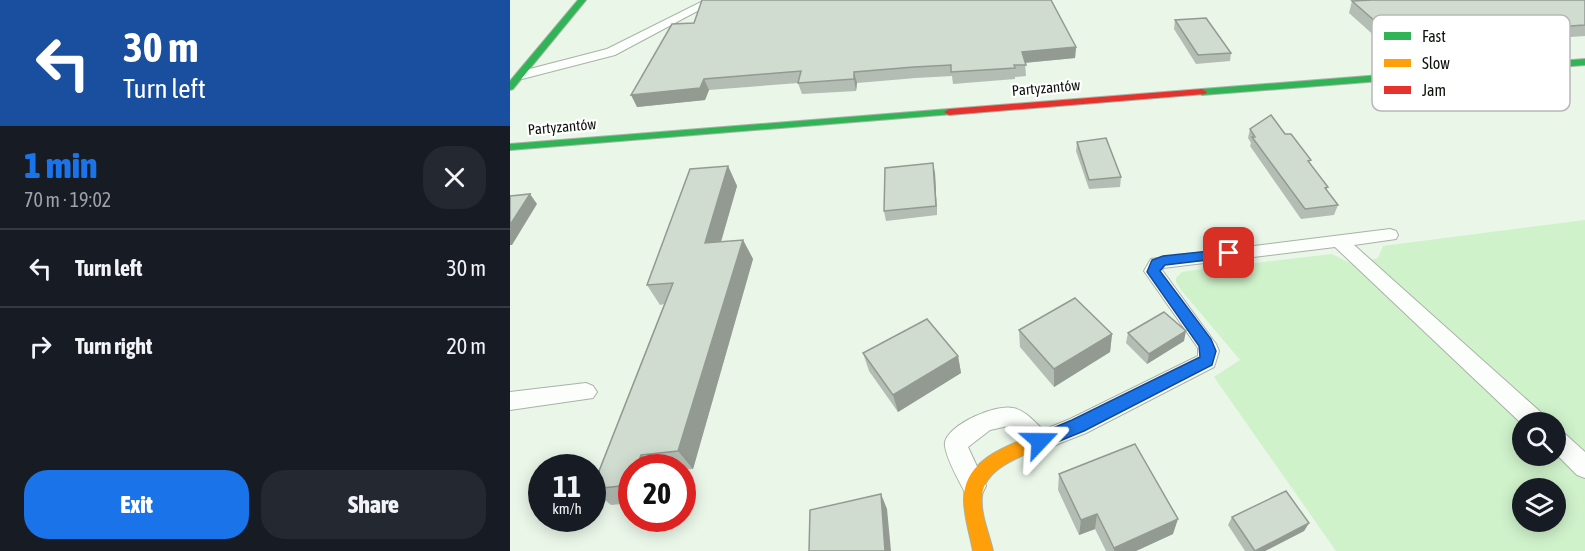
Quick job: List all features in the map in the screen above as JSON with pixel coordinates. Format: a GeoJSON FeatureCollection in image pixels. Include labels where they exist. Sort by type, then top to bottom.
{"type":"FeatureCollection","features":[{"type":"Feature","properties":{"kind":"street"},"geometry":{"type":"LineString","coordinates":[[510,87],[582,0]]}},
{"type":"Feature","properties":{"kind":"street","name":"Partyzantów"},"geometry":{"type":"LineString","coordinates":[[1570,63],[1585,62]]}},
{"type":"Feature","properties":{"kind":"street","name":"Partyzantów"},"geometry":{"type":"LineString","coordinates":[[510,147],[1372,79]]}},
{"type":"Feature","properties":{"kind":"street"},"geometry":{"type":"LineString","coordinates":[[983,551],[973,495],[974,487],[986,470],[1040,441]]}},
{"type":"Feature","properties":{"kind":"lane"},"geometry":{"type":"LineString","coordinates":[[522,75],[602,56],[713,0]]}},
{"type":"Feature","properties":{"kind":"lane"},"geometry":{"type":"LineString","coordinates":[[974,487],[957,451],[956,443],[968,432],[995,417],[1013,417],[1040,441],[1078,426],[1207,361],[1209,351],[1206,344],[1153,272],[1157,263],[1390,235]]}},
{"type":"Feature","properties":{"kind":"lane"},"geometry":{"type":"LineString","coordinates":[[1339,241],[1525,412]]}},
{"type":"Feature","properties":{"kind":"lane"},"geometry":{"type":"LineString","coordinates":[[510,401],[586,392]]}},
{"type":"Feature","properties":{"kind":"lane"},"geometry":{"type":"LineString","coordinates":[[1566,449],[1585,467]]}},
{"type":"Feature","properties":{"kind":"green space"},"geometry":{"type":"Polygon","coordinates":[[[1585,220],[1585,551],[1336,551],[1214,377],[1240,360],[1176,282],[1176,278],[1182,272],[1332,254],[1352,264],[1378,258],[1383,246],[1585,220]]]}},
{"type":"Feature","properties":{"kind":"building"},"geometry":{"type":"Polygon","coordinates":[[[702,0],[1051,0],[1076,47],[1022,52],[1026,65],[1014,65],[1015,68],[951,72],[951,65],[914,67],[854,72],[854,79],[798,83],[801,71],[704,79],[700,88],[631,95],[672,24],[694,23],[702,0]]]}},
{"type":"Feature","properties":{"kind":"building"},"geometry":{"type":"Polygon","coordinates":[[[1585,0],[1585,25],[1570,26],[1570,15],[1372,15],[1372,18],[1352,1],[1585,0]]]}},
{"type":"Feature","properties":{"kind":"building"},"geometry":{"type":"Polygon","coordinates":[[[1206,18],[1231,53],[1198,55],[1175,20],[1206,18]]]}},
{"type":"Feature","properties":{"kind":"building"},"geometry":{"type":"Polygon","coordinates":[[[1271,115],[1285,134],[1291,134],[1311,160],[1308,161],[1328,187],[1325,188],[1338,205],[1305,209],[1252,137],[1255,137],[1250,129],[1271,115]]]}},
{"type":"Feature","properties":{"kind":"building"},"geometry":{"type":"Polygon","coordinates":[[[1106,138],[1121,177],[1089,180],[1077,142],[1106,138]]]}},
{"type":"Feature","properties":{"kind":"building"},"geometry":{"type":"Polygon","coordinates":[[[933,163],[936,206],[884,211],[885,168],[933,163]]]}},
{"type":"Feature","properties":{"kind":"building"},"geometry":{"type":"Polygon","coordinates":[[[728,166],[705,243],[743,240],[678,451],[618,454],[618,486],[606,488],[606,454],[673,283],[647,285],[690,169],[728,166]]]}},
{"type":"Feature","properties":{"kind":"building"},"geometry":{"type":"Polygon","coordinates":[[[530,194],[510,225],[510,196],[530,194]]]}},
{"type":"Feature","properties":{"kind":"building"},"geometry":{"type":"Polygon","coordinates":[[[1075,298],[1112,334],[1054,369],[1019,330],[1075,298]]]}},
{"type":"Feature","properties":{"kind":"building"},"geometry":{"type":"Polygon","coordinates":[[[1164,312],[1186,331],[1149,354],[1128,333],[1164,312]]]}},
{"type":"Feature","properties":{"kind":"building"},"geometry":{"type":"Polygon","coordinates":[[[927,319],[958,356],[893,395],[863,353],[927,319]]]}},
{"type":"Feature","properties":{"kind":"building"},"geometry":{"type":"Polygon","coordinates":[[[1135,444],[1178,519],[1114,548],[1097,514],[1081,520],[1059,474],[1135,444]]]}},
{"type":"Feature","properties":{"kind":"building"},"geometry":{"type":"Polygon","coordinates":[[[1286,491],[1309,523],[1255,551],[1232,517],[1286,491]]]}},
{"type":"Feature","properties":{"kind":"building"},"geometry":{"type":"Polygon","coordinates":[[[881,494],[885,551],[809,551],[810,510],[881,494]]]}},
{"type":"Feature","properties":{"kind":"traffic: fast"},"geometry":{"type":"LineString","coordinates":[[510,87],[582,0]]}},
{"type":"Feature","properties":{"kind":"traffic: fast"},"geometry":{"type":"LineString","coordinates":[[1570,63],[1585,62]]}},
{"type":"Feature","properties":{"kind":"traffic: fast"},"geometry":{"type":"LineString","coordinates":[[1202,92],[1372,79]]}},
{"type":"Feature","properties":{"kind":"traffic: fast"},"geometry":{"type":"LineString","coordinates":[[510,147],[949,112]]}},
{"type":"Feature","properties":{"kind":"traffic: slow"},"geometry":{"type":"LineString","coordinates":[[983,551],[974,509],[975,484],[981,474],[998,460],[1040,441]]}},
{"type":"Feature","properties":{"kind":"traffic: jam"},"geometry":{"type":"LineString","coordinates":[[949,112],[1202,92]]}},
{"type":"Feature","properties":{"kind":"route"},"geometry":{"type":"LineString","coordinates":[[1040,441],[1078,426],[1207,361],[1209,351],[1206,344],[1153,272],[1157,263],[1163,261],[1229,253]]}}]}
